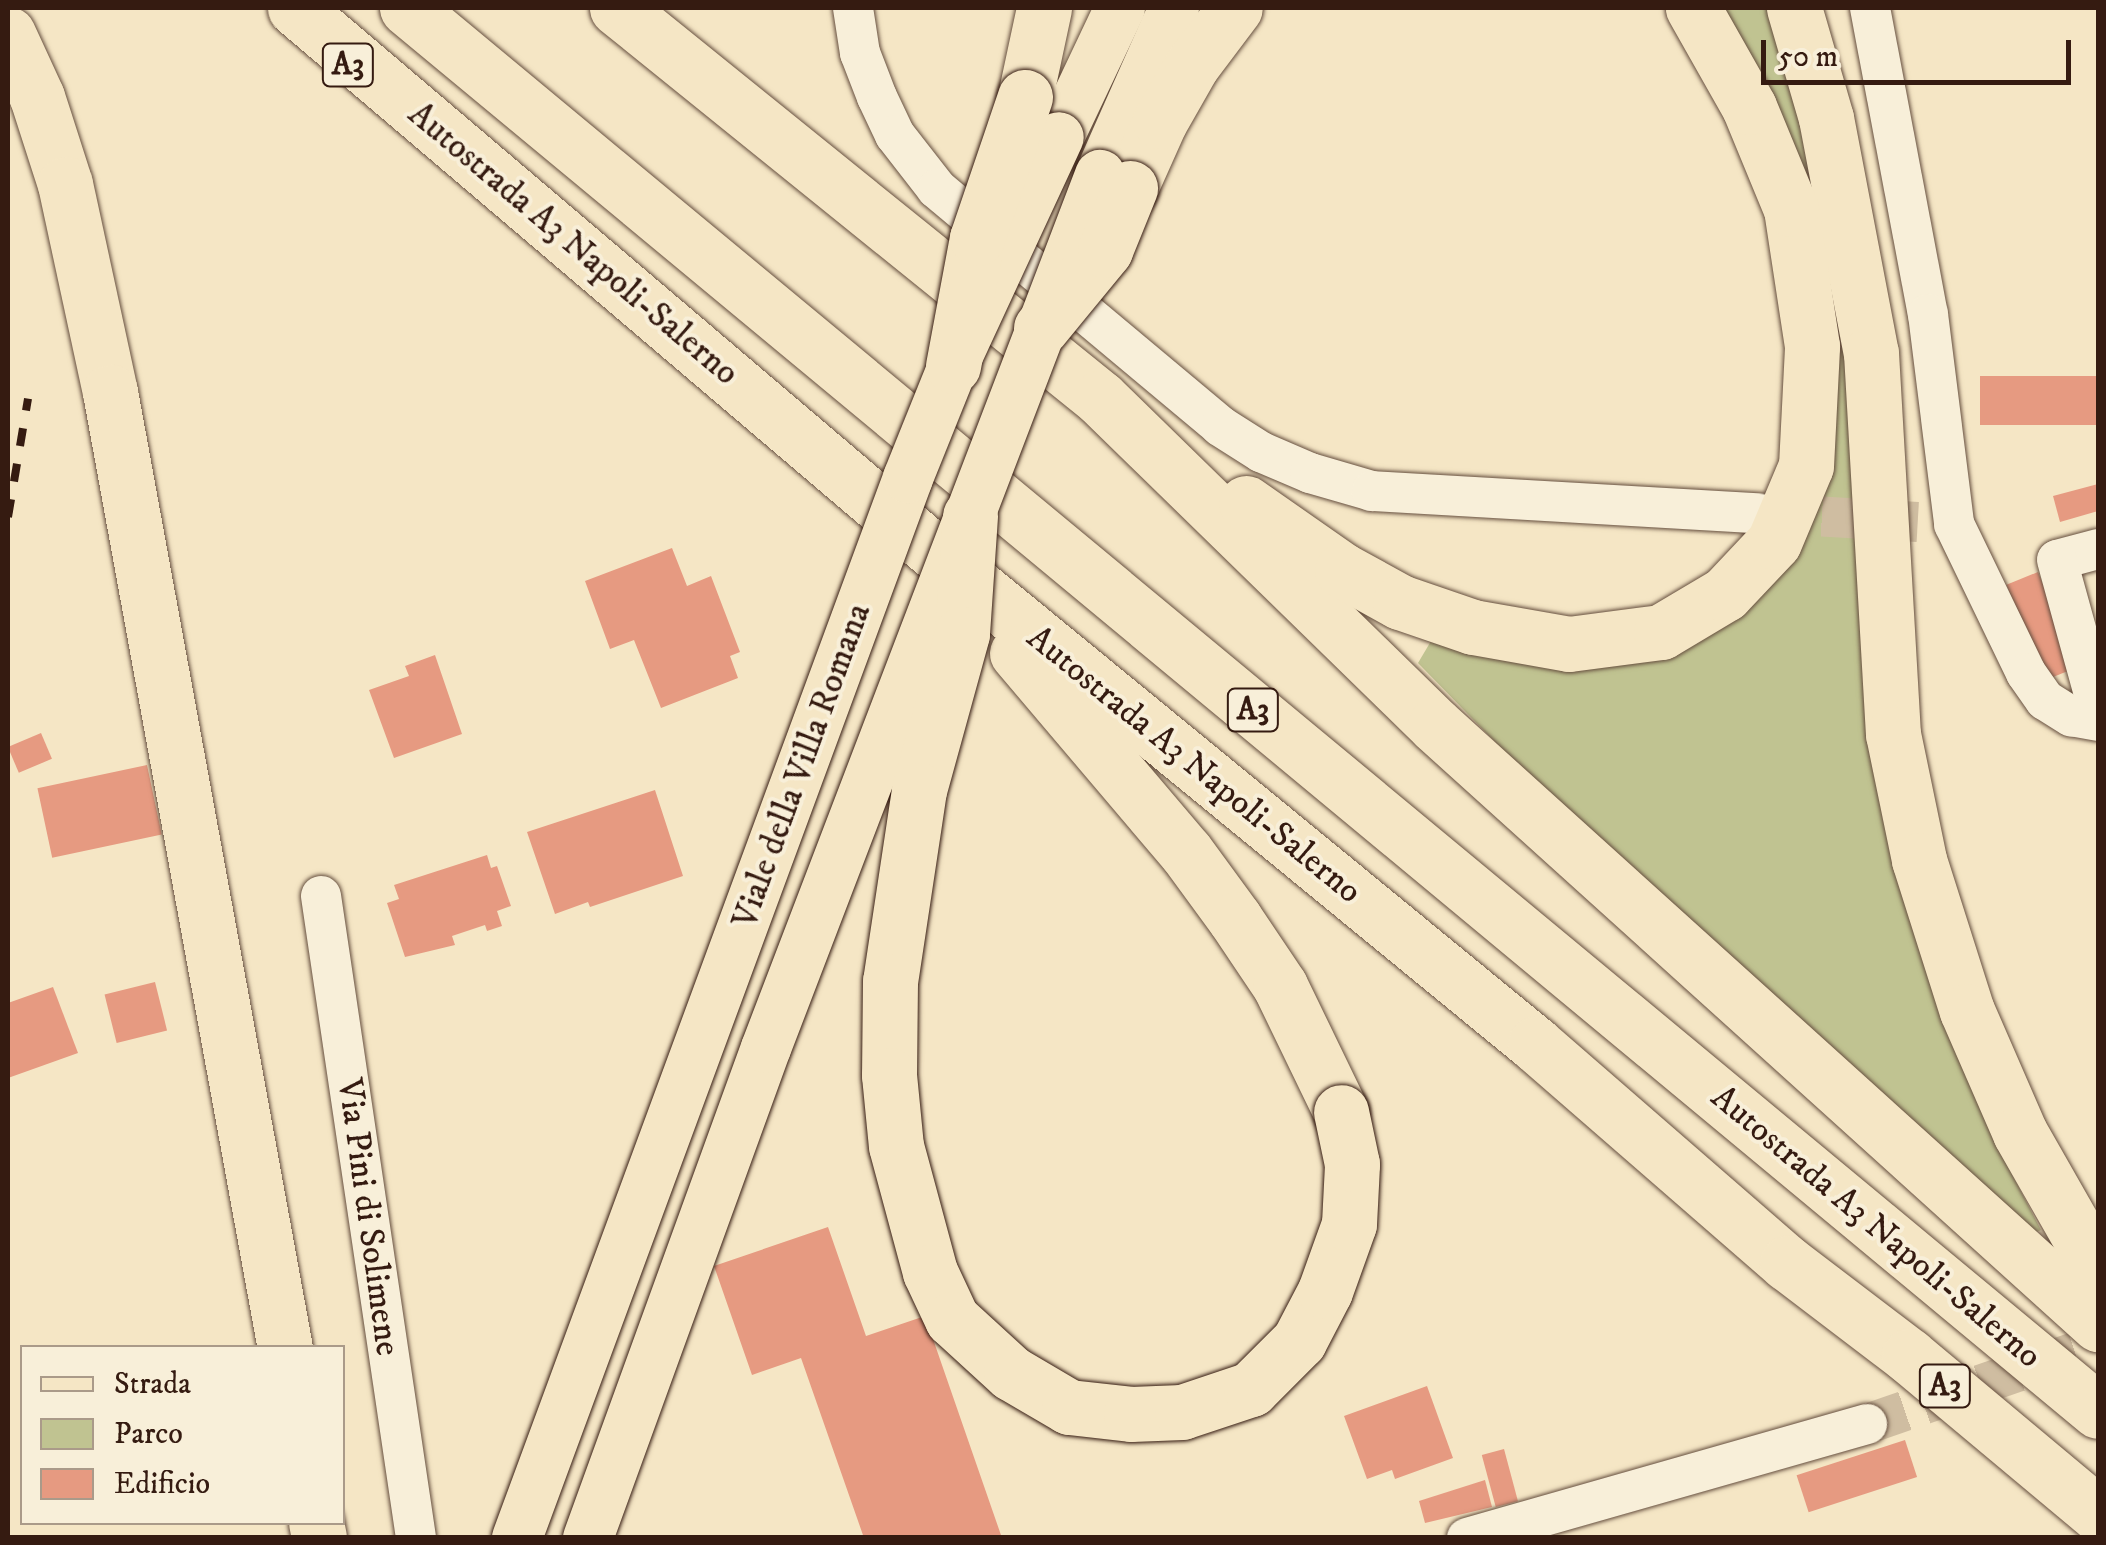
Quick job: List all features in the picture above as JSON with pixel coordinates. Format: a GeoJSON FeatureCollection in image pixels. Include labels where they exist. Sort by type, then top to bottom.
{"type":"FeatureCollection","features":[{"type":"Feature","properties":{"kind":"highway","name":"A3"},"geometry":{"type":"LineString","coordinates":[[268,8],[429,122]]}},
{"type":"Feature","properties":{"kind":"highway","name":"Autostrada A3 Napoli-Salerno"},"geometry":{"type":"LineString","coordinates":[[295,8],[925,544],[1535,1044],[1786,1264],[1909,1356],[2098,1514]]}},
{"type":"Feature","properties":{"kind":"highway","name":"Autostrada A3 Napoli-Salerno"},"geometry":{"type":"LineString","coordinates":[[407,8],[2098,1412]]}},
{"type":"Feature","properties":{"kind":"highway"},"geometry":{"type":"LineString","coordinates":[[617,8],[1100,398],[1342,570],[1400,602],[1473,626],[1570,644],[1661,632],[1725,594],[1774,542],[1806,466],[1812,346],[1790,210],[1749,107],[1693,8]]}},
{"type":"Feature","properties":{"kind":"highway"},"geometry":{"type":"LineString","coordinates":[[669,8],[764,128]]}},
{"type":"Feature","properties":{"kind":"highway"},"geometry":{"type":"LineString","coordinates":[[953,366],[978,238],[1042,117],[1044,8]]}},
{"type":"Feature","properties":{"kind":"highway"},"geometry":{"type":"LineString","coordinates":[[1042,328],[1106,250],[1115,181],[1236,8]]}},
{"type":"Feature","properties":{"kind":"highway"},"geometry":{"type":"LineString","coordinates":[[1794,8],[1826,118],[1871,352],[1893,734],[1920,860],[1967,1011],[2020,1133],[2098,1270]]}},
{"type":"Feature","properties":{"kind":"highway"},"geometry":{"type":"LineString","coordinates":[[8,34],[37,97],[66,184],[110,392],[283,1345]]}},
{"type":"Feature","properties":{"kind":"highway"},"geometry":{"type":"LineString","coordinates":[[1100,398],[1435,725],[2098,1324]]}},
{"type":"Feature","properties":{"kind":"highway"},"geometry":{"type":"LineString","coordinates":[[925,544],[1186,852],[1280,986],[1341,1112],[1352,1164],[1349,1224],[1325,1292],[1299,1341],[1251,1388],[1182,1412],[1131,1414],[1069,1406],[1011,1373],[952,1319],[930,1272],[896,1146],[889,1075],[890,981],[918,790],[962,634],[970,516]]}},
{"type":"Feature","properties":{"kind":"main road"},"geometry":{"type":"LineString","coordinates":[[1042,117],[1120,8]]}},
{"type":"Feature","properties":{"kind":"main road"},"geometry":{"type":"LineString","coordinates":[[1115,181],[1174,8]]}},
{"type":"Feature","properties":{"kind":"main road","name":"Viale della Villa Romana"},"geometry":{"type":"LineString","coordinates":[[588,1538],[766,1048],[1042,328]]}},
{"type":"Feature","properties":{"kind":"main road","name":"Viale della Villa Romana"},"geometry":{"type":"LineString","coordinates":[[517,1538],[908,478],[953,366]]}},
{"type":"Feature","properties":{"kind":"street"},"geometry":{"type":"LineString","coordinates":[[853,8],[860,53],[895,135],[937,189],[1220,426],[1262,452],[1310,474],[1372,491],[1758,512]]}},
{"type":"Feature","properties":{"kind":"street"},"geometry":{"type":"LineString","coordinates":[[1870,8],[1928,314],[1936,523],[2045,700],[2071,716],[2098,721]]}},
{"type":"Feature","properties":{"kind":"street"},"geometry":{"type":"LineString","coordinates":[[2098,549],[2057,560],[2098,709]]}},
{"type":"Feature","properties":{"kind":"street","name":"Via Pini di Solimene"},"geometry":{"type":"LineString","coordinates":[[320,896],[416,1538]]}},
{"type":"Feature","properties":{"kind":"street"},"geometry":{"type":"LineString","coordinates":[[1467,1538],[1868,1424]]}},
{"type":"Feature","properties":{"kind":"green space"},"geometry":{"type":"Polygon","coordinates":[[[1715,8],[1769,8],[1792,87],[2004,1159],[2041,1230],[2017,1241],[1677,928],[1418,663],[1434,636],[1661,650],[1829,426],[1715,8]]]}},
{"type":"Feature","properties":{"kind":"building"},"geometry":{"type":"Polygon","coordinates":[[[1980,376],[2098,376],[2098,425],[1980,425],[1980,376]]]}},
{"type":"Feature","properties":{"kind":"building"},"geometry":{"type":"Polygon","coordinates":[[[2098,484],[2098,511],[2060,522],[2053,496],[2098,484]]]}},
{"type":"Feature","properties":{"kind":"building"},"geometry":{"type":"Polygon","coordinates":[[[672,548],[687,586],[711,576],[740,652],[730,656],[738,678],[661,708],[634,640],[610,649],[585,581],[672,548]]]}},
{"type":"Feature","properties":{"kind":"building"},"geometry":{"type":"Polygon","coordinates":[[[2038,572],[2077,667],[2045,680],[2006,585],[2038,572]]]}},
{"type":"Feature","properties":{"kind":"building"},"geometry":{"type":"Polygon","coordinates":[[[435,655],[462,734],[394,758],[369,690],[409,676],[405,666],[435,655]]]}},
{"type":"Feature","properties":{"kind":"building"},"geometry":{"type":"Polygon","coordinates":[[[41,733],[52,759],[19,773],[8,747],[41,733]]]}},
{"type":"Feature","properties":{"kind":"building"},"geometry":{"type":"Polygon","coordinates":[[[147,765],[162,834],[52,858],[37,788],[147,765]]]}},
{"type":"Feature","properties":{"kind":"building"},"geometry":{"type":"Polygon","coordinates":[[[655,790],[683,876],[590,907],[588,902],[555,914],[527,832],[655,790]]]}},
{"type":"Feature","properties":{"kind":"building"},"geometry":{"type":"Polygon","coordinates":[[[487,855],[491,868],[497,866],[511,906],[497,911],[502,926],[487,931],[485,925],[452,936],[455,945],[405,957],[387,903],[399,899],[394,885],[487,855]]]}},
{"type":"Feature","properties":{"kind":"building"},"geometry":{"type":"Polygon","coordinates":[[[155,982],[167,1031],[117,1043],[105,995],[155,982]]]}},
{"type":"Feature","properties":{"kind":"building"},"geometry":{"type":"Polygon","coordinates":[[[53,987],[78,1053],[8,1078],[8,1003],[53,987]]]}},
{"type":"Feature","properties":{"kind":"building"},"geometry":{"type":"Polygon","coordinates":[[[828,1227],[866,1336],[925,1316],[1002,1538],[864,1538],[801,1358],[752,1375],[714,1266],[828,1227]]]}},
{"type":"Feature","properties":{"kind":"building"},"geometry":{"type":"Polygon","coordinates":[[[1427,1386],[1453,1458],[1395,1479],[1392,1470],[1367,1479],[1344,1416],[1427,1386]]]}},
{"type":"Feature","properties":{"kind":"building"},"geometry":{"type":"Polygon","coordinates":[[[1905,1440],[1917,1477],[1809,1512],[1797,1475],[1905,1440]]]}},
{"type":"Feature","properties":{"kind":"building"},"geometry":{"type":"Polygon","coordinates":[[[1504,1449],[1518,1501],[1496,1507],[1482,1455],[1504,1449]]]}},
{"type":"Feature","properties":{"kind":"building"},"geometry":{"type":"Polygon","coordinates":[[[1485,1480],[1492,1507],[1425,1523],[1419,1501],[1485,1480]]]}},
{"type":"Feature","properties":{"kind":"tunnel"},"geometry":{"type":"LineString","coordinates":[[1762,513],[1918,522]]}},
{"type":"Feature","properties":{"kind":"tunnel"},"geometry":{"type":"LineString","coordinates":[[1867,1424],[2098,1344]]}},
{"type":"Feature","properties":{"kind":"railway"},"geometry":{"type":"LineString","coordinates":[[8,517],[28,399]]}}]}
